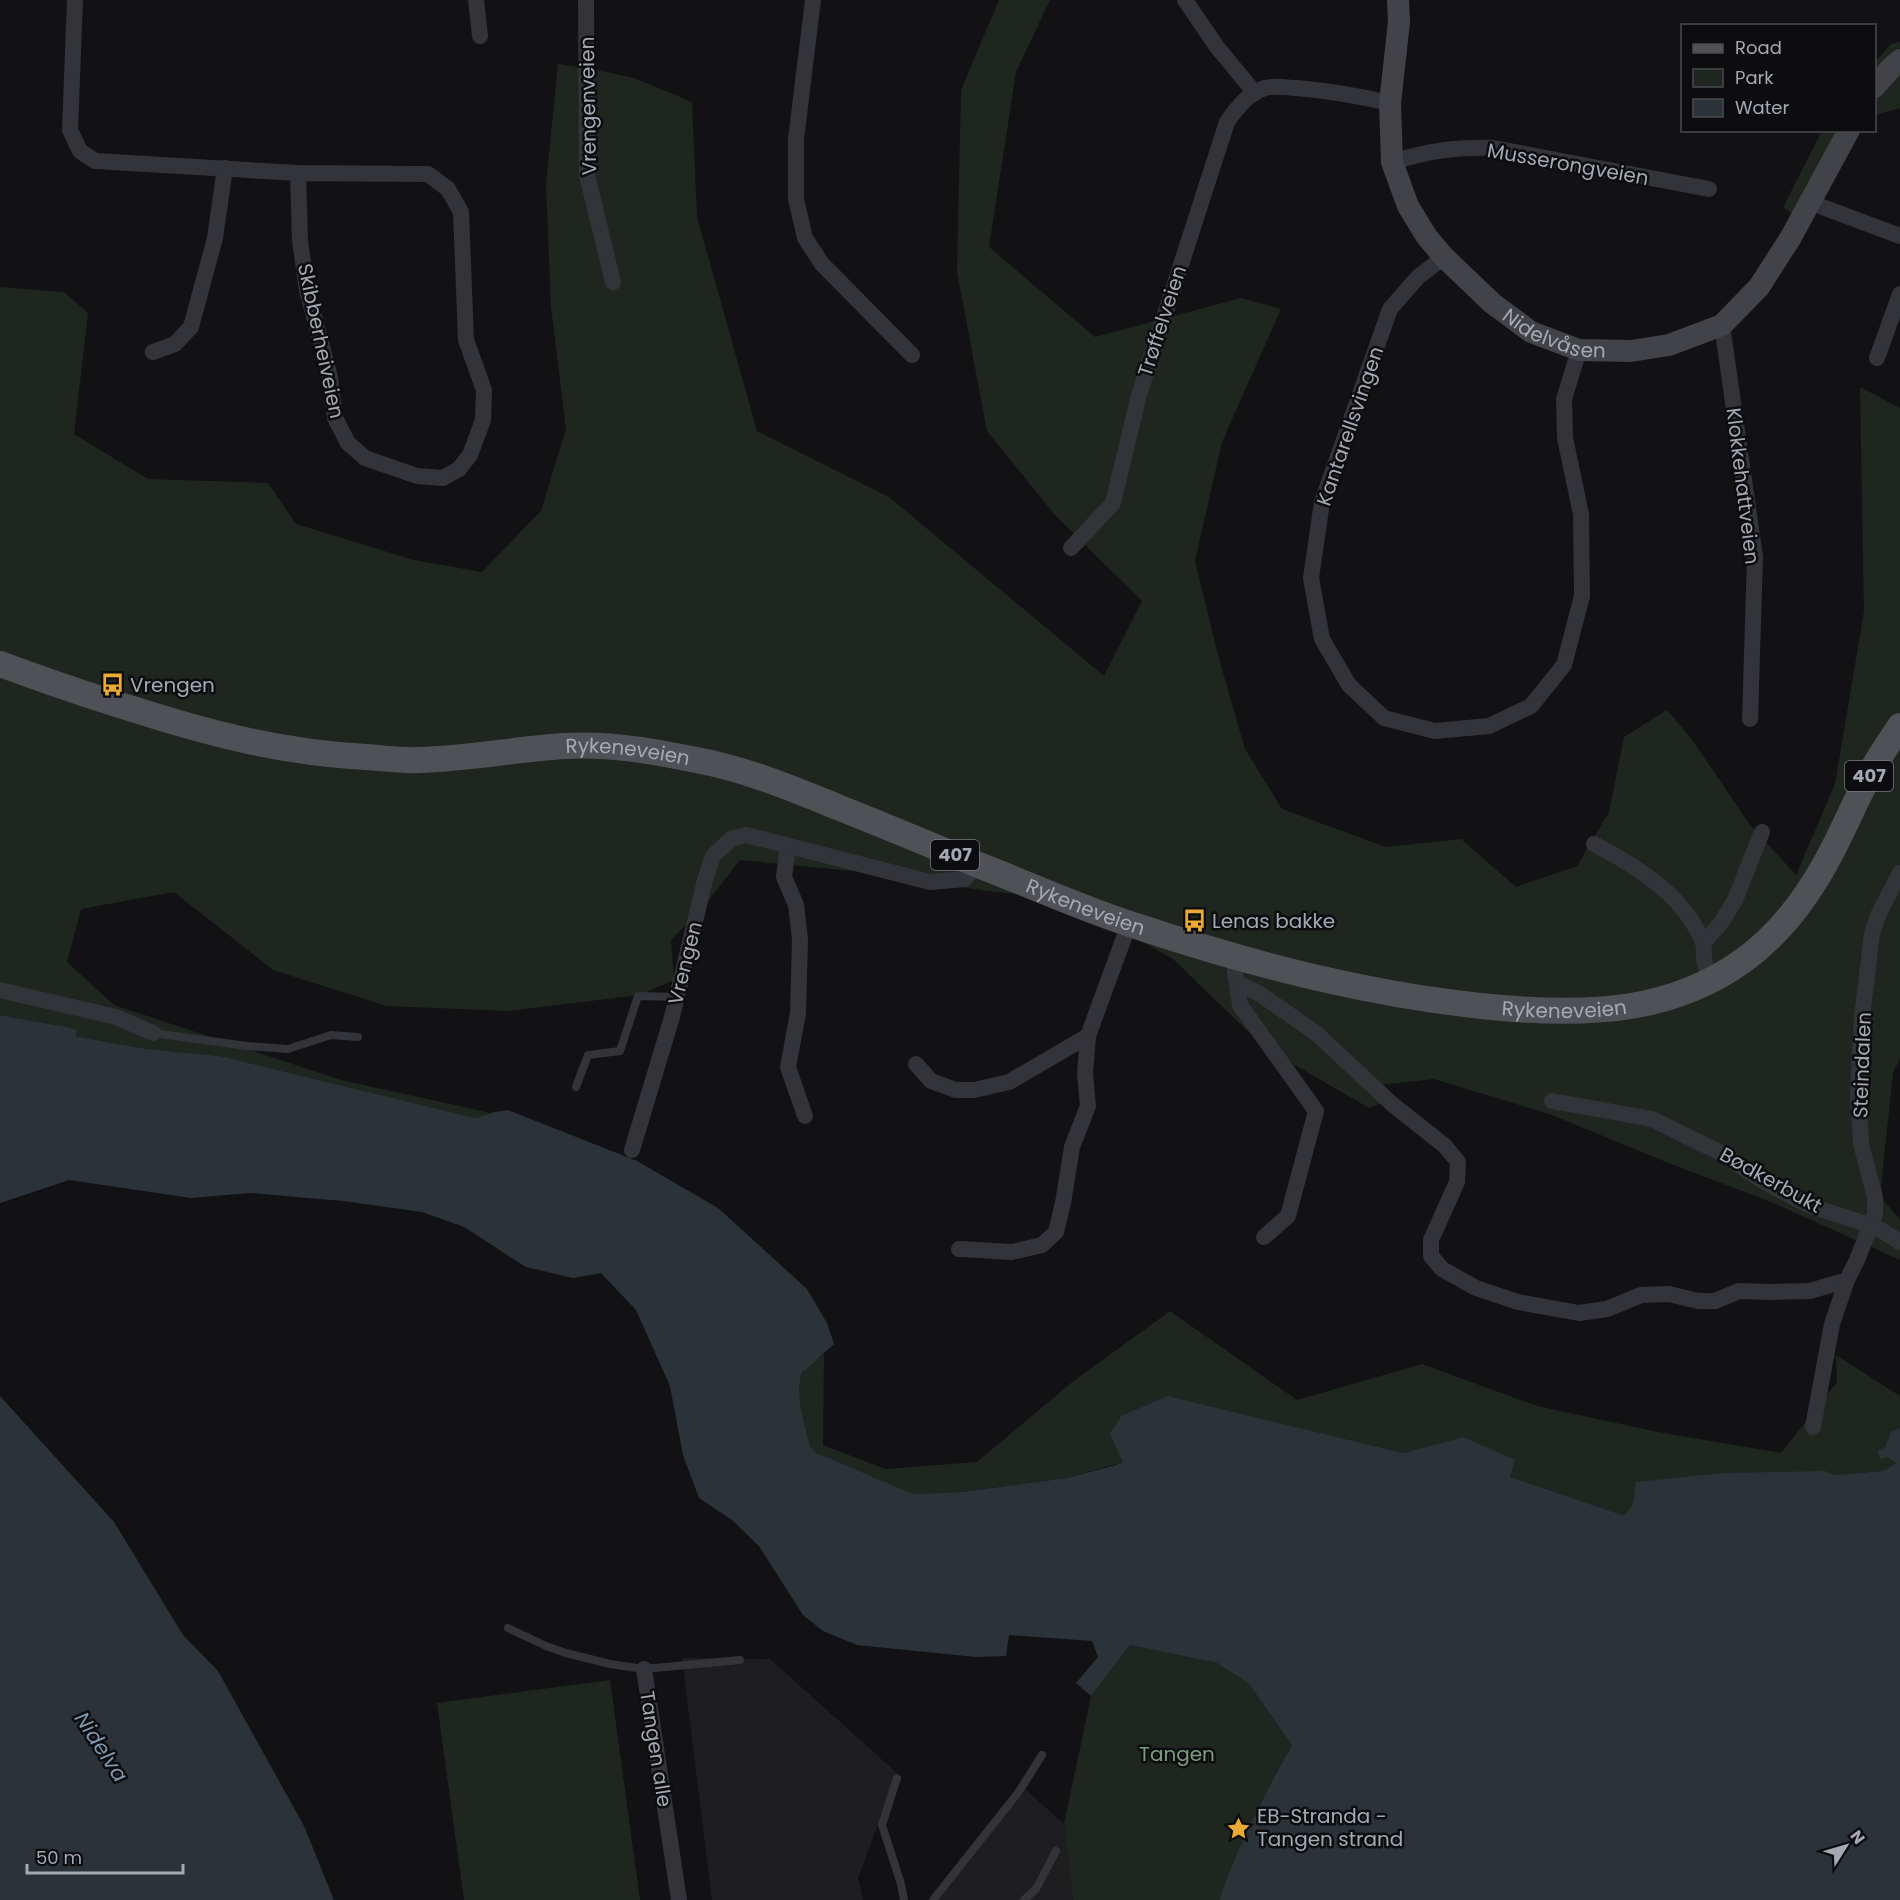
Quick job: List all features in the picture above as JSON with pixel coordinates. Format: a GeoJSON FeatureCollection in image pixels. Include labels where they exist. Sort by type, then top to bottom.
{"type":"FeatureCollection","features":[{"type":"Feature","properties":{"kind":"main road","name":"Rykeneveien"},"geometry":{"type":"LineString","coordinates":[[0,664],[57,686],[195,729],[262,745],[324,755],[418,760],[569,745],[654,752],[718,765],[783,784],[1129,924],[1235,956],[1290,972],[1382,993],[1452,1004],[1544,1011],[1599,1011],[1635,1007],[1679,994],[1713,979],[1745,959],[1775,933],[1809,889],[1825,864],[1872,769],[1900,726]]}},
{"type":"Feature","properties":{"kind":"street","name":"Skibberheiveien"},"geometry":{"type":"LineString","coordinates":[[75,0],[70,130],[80,151],[95,161],[298,173],[428,174],[448,189],[461,212],[466,340],[484,390],[483,420],[470,455],[459,469],[443,478],[417,477],[365,458],[348,443],[335,418],[330,377],[307,290],[300,241],[298,173]]}},
{"type":"Feature","properties":{"kind":"street"},"geometry":{"type":"LineString","coordinates":[[476,0],[480,36]]}},
{"type":"Feature","properties":{"kind":"street","name":"Vrengenveien"},"geometry":{"type":"LineString","coordinates":[[586,0],[587,175],[613,282]]}},
{"type":"Feature","properties":{"kind":"street"},"geometry":{"type":"LineString","coordinates":[[813,0],[796,139],[796,199],[805,238],[822,264],[912,355]]}},
{"type":"Feature","properties":{"kind":"street"},"geometry":{"type":"LineString","coordinates":[[1185,0],[1217,47],[1255,93],[1264,88],[1279,87],[1331,91],[1390,103]]}},
{"type":"Feature","properties":{"kind":"street","name":"Nidelvåsen"},"geometry":{"type":"LineString","coordinates":[[1398,0],[1399,22],[1390,103],[1392,162],[1408,206],[1427,237],[1444,257],[1492,303],[1531,332],[1579,350],[1631,351],[1660,346],[1722,326],[1759,287],[1791,237],[1848,132]]}},
{"type":"Feature","properties":{"kind":"street"},"geometry":{"type":"LineString","coordinates":[[1876,86],[1900,60]]}},
{"type":"Feature","properties":{"kind":"street","name":"Trøffelveien"},"geometry":{"type":"LineString","coordinates":[[1071,548],[1113,503],[1138,395],[1227,122],[1239,105],[1255,93]]}},
{"type":"Feature","properties":{"kind":"street","name":"Musserongveien"},"geometry":{"type":"LineString","coordinates":[[1392,162],[1423,153],[1462,147],[1493,148],[1709,189]]}},
{"type":"Feature","properties":{"kind":"street"},"geometry":{"type":"LineString","coordinates":[[153,352],[175,344],[191,327],[215,238],[225,168]]}},
{"type":"Feature","properties":{"kind":"street"},"geometry":{"type":"LineString","coordinates":[[1809,202],[1900,236]]}},
{"type":"Feature","properties":{"kind":"street","name":"Kantarellsvingen"},"geometry":{"type":"LineString","coordinates":[[1444,257],[1418,277],[1390,309],[1322,502],[1311,578],[1322,639],[1349,685],[1384,718],[1435,731],[1489,726],[1531,706],[1564,665],[1582,596],[1581,514],[1565,438],[1564,399],[1579,350]]}},
{"type":"Feature","properties":{"kind":"street"},"geometry":{"type":"LineString","coordinates":[[1877,358],[1900,294]]}},
{"type":"Feature","properties":{"kind":"street","name":"Klokkehattveien"},"geometry":{"type":"LineString","coordinates":[[1722,326],[1755,557],[1750,719]]}},
{"type":"Feature","properties":{"kind":"street"},"geometry":{"type":"LineString","coordinates":[[1704,942],[1721,923],[1735,900],[1762,832]]}},
{"type":"Feature","properties":{"kind":"street","name":"Vrengen"},"geometry":{"type":"LineString","coordinates":[[633,1150],[677,997],[705,880],[713,856],[731,839],[746,836],[930,882],[965,879],[977,864]]}},
{"type":"Feature","properties":{"kind":"street"},"geometry":{"type":"LineString","coordinates":[[1594,844],[1628,862],[1661,886],[1682,908],[1704,942],[1705,966],[1713,979]]}},
{"type":"Feature","properties":{"kind":"street"},"geometry":{"type":"LineString","coordinates":[[788,846],[784,877],[795,905],[800,939],[798,1013],[788,1067],[805,1116]]}},
{"type":"Feature","properties":{"kind":"street","name":"Steindalen"},"geometry":{"type":"LineString","coordinates":[[1870,1228],[1875,1214],[1875,1197],[1861,1144],[1858,1092],[1862,1016],[1872,934],[1879,913],[1900,873]]}},
{"type":"Feature","properties":{"kind":"street"},"geometry":{"type":"LineString","coordinates":[[958,1249],[1012,1252],[1042,1245],[1056,1232],[1064,1203],[1072,1147],[1088,1106],[1085,1074],[1089,1036],[1129,924]]}},
{"type":"Feature","properties":{"kind":"street"},"geometry":{"type":"LineString","coordinates":[[1235,956],[1240,1005],[1317,1111],[1288,1216],[1264,1237]]}},
{"type":"Feature","properties":{"kind":"street"},"geometry":{"type":"LineString","coordinates":[[1237,982],[1260,994],[1317,1034],[1392,1104],[1446,1146],[1458,1162],[1457,1182],[1431,1240],[1431,1256],[1442,1269],[1476,1288],[1518,1302],[1579,1313],[1606,1309],[1641,1295],[1669,1293],[1698,1301],[1715,1301],[1739,1291],[1810,1291],[1847,1280]]}},
{"type":"Feature","properties":{"kind":"street"},"geometry":{"type":"LineString","coordinates":[[0,990],[116,1017],[153,1033]]}},
{"type":"Feature","properties":{"kind":"street"},"geometry":{"type":"LineString","coordinates":[[916,1064],[931,1081],[956,1090],[974,1090],[1009,1082],[1089,1036]]}},
{"type":"Feature","properties":{"kind":"street","name":"Bødkerbukt"},"geometry":{"type":"LineString","coordinates":[[1552,1101],[1652,1119],[1721,1153],[1763,1181],[1808,1205],[1863,1223],[1870,1228]]}},
{"type":"Feature","properties":{"kind":"street"},"geometry":{"type":"LineString","coordinates":[[1813,1427],[1832,1324],[1847,1280],[1870,1228],[1881,1230],[1900,1242]]}},
{"type":"Feature","properties":{"kind":"street","name":"Tangen alle"},"geometry":{"type":"LineString","coordinates":[[644,1669],[679,1900]]}},
{"type":"Feature","properties":{"kind":"lane"},"geometry":{"type":"LineString","coordinates":[[576,1088],[588,1055],[620,1051],[638,996],[677,997]]}},
{"type":"Feature","properties":{"kind":"lane"},"geometry":{"type":"LineString","coordinates":[[153,1033],[247,1046],[288,1049],[331,1035],[358,1037]]}},
{"type":"Feature","properties":{"kind":"lane","name":"Tangen alle"},"geometry":{"type":"LineString","coordinates":[[508,1628],[546,1647],[610,1664],[644,1669]]}},
{"type":"Feature","properties":{"kind":"lane"},"geometry":{"type":"LineString","coordinates":[[644,1669],[740,1660]]}},
{"type":"Feature","properties":{"kind":"lane"},"geometry":{"type":"LineString","coordinates":[[933,1900],[1018,1793],[1042,1755]]}},
{"type":"Feature","properties":{"kind":"lane"},"geometry":{"type":"LineString","coordinates":[[897,1778],[882,1825],[904,1900]]}},
{"type":"Feature","properties":{"kind":"lane"},"geometry":{"type":"LineString","coordinates":[[1024,1900],[1036,1889],[1056,1851]]}},
{"type":"Feature","properties":{"kind":"shaded area"},"geometry":{"type":"Polygon","coordinates":[[[682,1658],[770,1659],[897,1773],[858,1878],[863,1900],[712,1900],[682,1658]]]}},
{"type":"Feature","properties":{"kind":"shaded area"},"geometry":{"type":"Polygon","coordinates":[[[1026,1790],[1064,1824],[1073,1900],[937,1900],[1026,1790]]]}},
{"type":"Feature","properties":{"kind":"green space"},"geometry":{"type":"Polygon","coordinates":[[[999,0],[1050,0],[1016,72],[989,247],[1095,337],[1241,298],[1281,309],[1222,442],[1195,561],[1218,655],[1245,749],[1282,809],[1386,847],[1461,839],[1516,887],[1577,866],[1609,812],[1624,737],[1667,710],[1691,738],[1750,825],[1796,875],[1835,784],[1864,611],[1860,387],[1900,408],[1900,1059],[1893,1073],[1880,1196],[1900,1220],[1900,1260],[1776,1204],[1552,1115],[1434,1079],[1380,1085],[1385,1102],[1369,1108],[1264,1047],[1173,959],[1065,899],[988,891],[863,872],[740,860],[704,906],[671,940],[674,980],[639,995],[509,1011],[387,1006],[273,970],[174,892],[81,909],[67,962],[114,1005],[341,1080],[491,1113],[475,1118],[220,1056],[147,1049],[85,1038],[76,1036],[77,1029],[0,1015],[0,287],[64,292],[88,313],[74,434],[148,479],[268,483],[296,524],[414,560],[482,572],[541,511],[566,429],[551,307],[546,185],[558,64],[634,78],[692,102],[697,217],[757,431],[889,497],[1104,676],[1142,601],[1055,515],[987,431],[957,272],[961,90],[999,0]]]}},
{"type":"Feature","properties":{"kind":"green space"},"geometry":{"type":"Polygon","coordinates":[[[1900,42],[1900,108],[1876,115],[1876,61],[1891,44],[1900,42]]]}},
{"type":"Feature","properties":{"kind":"green space"},"geometry":{"type":"Polygon","coordinates":[[[1821,132],[1848,132],[1801,221],[1783,207],[1821,132]]]}},
{"type":"Feature","properties":{"kind":"green space"},"geometry":{"type":"Polygon","coordinates":[[[1170,1311],[1297,1400],[1422,1364],[1537,1406],[1658,1432],[1781,1453],[1837,1382],[1836,1355],[1900,1396],[1900,1428],[1891,1432],[1885,1447],[1887,1457],[1896,1463],[1883,1471],[1834,1475],[1631,1509],[1628,1514],[1622,1515],[1509,1477],[1463,1437],[1403,1453],[1168,1396],[1123,1462],[1067,1478],[962,1492],[913,1494],[815,1452],[810,1446],[799,1397],[800,1379],[807,1367],[824,1354],[823,1445],[885,1469],[977,1462],[1071,1383],[1170,1311]]]}},
{"type":"Feature","properties":{"kind":"green space","name":"Tangen"},"geometry":{"type":"Polygon","coordinates":[[[1130,1645],[1217,1663],[1249,1684],[1292,1745],[1252,1821],[1219,1900],[1073,1900],[1064,1824],[1091,1696],[1130,1645]]]}},
{"type":"Feature","properties":{"kind":"green space"},"geometry":{"type":"Polygon","coordinates":[[[610,1680],[640,1900],[464,1900],[437,1703],[610,1680]]]}},
{"type":"Feature","properties":{"kind":"water"},"geometry":{"type":"Polygon","coordinates":[[[0,1015],[77,1029],[76,1036],[85,1038],[147,1049],[220,1056],[475,1118],[508,1110],[637,1161],[718,1208],[807,1289],[827,1323],[834,1344],[802,1373],[800,1381],[801,1409],[810,1446],[815,1452],[913,1494],[962,1492],[1067,1478],[1116,1465],[1123,1462],[1110,1434],[1121,1416],[1168,1396],[1403,1453],[1463,1437],[1515,1460],[1510,1477],[1622,1515],[1632,1506],[1636,1482],[1723,1473],[1825,1471],[1834,1475],[1883,1471],[1896,1463],[1887,1457],[1880,1459],[1878,1451],[1885,1447],[1891,1432],[1900,1428],[1900,1900],[1219,1900],[1252,1821],[1292,1745],[1249,1684],[1217,1663],[1130,1645],[1091,1696],[1076,1683],[1098,1657],[1092,1641],[1009,1635],[1006,1656],[976,1657],[857,1645],[823,1631],[803,1615],[759,1546],[732,1520],[699,1498],[683,1455],[670,1386],[636,1310],[601,1273],[573,1278],[526,1267],[464,1227],[422,1212],[343,1201],[250,1193],[191,1198],[69,1180],[0,1203],[0,1015]]]}},
{"type":"Feature","properties":{"kind":"water","name":"Nidelva"},"geometry":{"type":"Polygon","coordinates":[[[0,1396],[114,1522],[183,1635],[218,1671],[304,1826],[334,1900],[0,1900],[0,1396]]]}},
{"type":"Feature","properties":{"kind":"place","name":"Vrengen"},"geometry":{"type":"Point","coordinates":[112,685]}},
{"type":"Feature","properties":{"kind":"place","name":"Lenas bakke"},"geometry":{"type":"Point","coordinates":[1194,921]}},
{"type":"Feature","properties":{"kind":"place","name":"EB-Stranda - Tangen strand"},"geometry":{"type":"Point","coordinates":[1239,1828]}}]}
